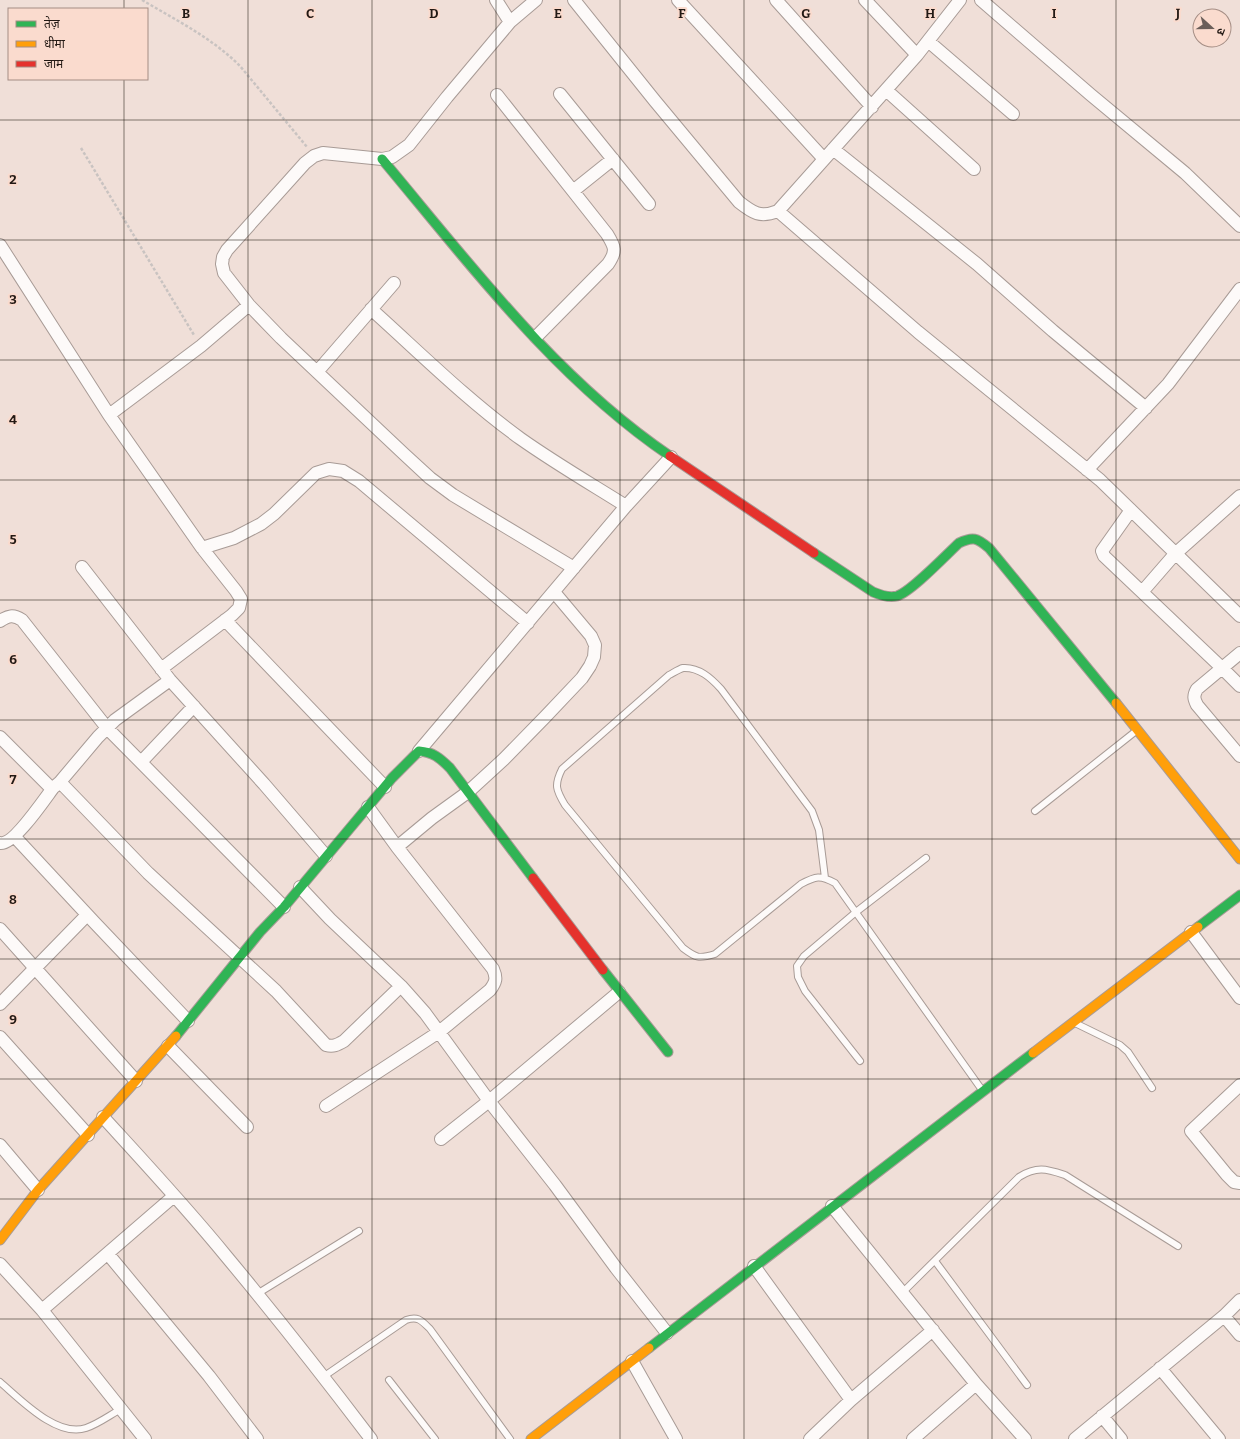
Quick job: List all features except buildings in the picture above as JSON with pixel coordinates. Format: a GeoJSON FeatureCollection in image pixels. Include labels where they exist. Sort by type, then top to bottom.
{"type":"FeatureCollection","features":[{"type":"Feature","properties":{"kind":"street"},"geometry":{"type":"LineString","coordinates":[[496,0],[510,22]]}},
{"type":"Feature","properties":{"kind":"street"},"geometry":{"type":"LineString","coordinates":[[536,0],[510,22],[447,97],[409,146],[392,157],[382,159],[323,153],[314,156],[305,163],[227,250],[223,257],[222,264],[224,273],[249,305],[317,372],[430,478],[478,511],[574,568]]}},
{"type":"Feature","properties":{"kind":"street"},"geometry":{"type":"LineString","coordinates":[[574,0],[738,202],[751,212],[767,216],[778,211],[872,107],[917,55],[960,0]]}},
{"type":"Feature","properties":{"kind":"street"},"geometry":{"type":"LineString","coordinates":[[678,0],[824,159]]}},
{"type":"Feature","properties":{"kind":"street"},"geometry":{"type":"LineString","coordinates":[[776,0],[872,107]]}},
{"type":"Feature","properties":{"kind":"street"},"geometry":{"type":"LineString","coordinates":[[865,0],[917,55]]}},
{"type":"Feature","properties":{"kind":"street"},"geometry":{"type":"LineString","coordinates":[[981,0],[1091,95],[1185,173],[1240,226]]}},
{"type":"Feature","properties":{"kind":"street"},"geometry":{"type":"LineString","coordinates":[[928,41],[1013,114]]}},
{"type":"Feature","properties":{"kind":"street"},"geometry":{"type":"LineString","coordinates":[[886,90],[974,169]]}},
{"type":"Feature","properties":{"kind":"street"},"geometry":{"type":"LineString","coordinates":[[560,94],[649,204]]}},
{"type":"Feature","properties":{"kind":"street"},"geometry":{"type":"LineString","coordinates":[[497,95],[614,244],[614,255],[608,264],[536,337]]}},
{"type":"Feature","properties":{"kind":"street"},"geometry":{"type":"LineString","coordinates":[[833,149],[977,264],[1053,331],[1146,408]]}},
{"type":"Feature","properties":{"kind":"street"},"geometry":{"type":"LineString","coordinates":[[382,159],[492,290],[568,372],[610,410],[637,433],[671,457],[852,579],[873,592],[884,596],[897,596],[909,589],[959,543],[968,538],[978,540],[988,548],[1240,859]]}},
{"type":"Feature","properties":{"kind":"street"},"geometry":{"type":"LineString","coordinates":[[573,191],[613,159]]}},
{"type":"Feature","properties":{"kind":"street"},"geometry":{"type":"LineString","coordinates":[[778,211],[918,332],[1087,470],[1131,510],[1240,616]]}},
{"type":"Feature","properties":{"kind":"street"},"geometry":{"type":"LineString","coordinates":[[0,245],[109,415],[202,548],[236,591],[241,600],[239,608],[161,669]]}},
{"type":"Feature","properties":{"kind":"street"},"geometry":{"type":"LineString","coordinates":[[317,372],[394,283]]}},
{"type":"Feature","properties":{"kind":"street"},"geometry":{"type":"LineString","coordinates":[[1087,470],[1146,408],[1180,369],[1240,289]]}},
{"type":"Feature","properties":{"kind":"street"},"geometry":{"type":"LineString","coordinates":[[109,415],[201,346],[249,305]]}},
{"type":"Feature","properties":{"kind":"street"},"geometry":{"type":"LineString","coordinates":[[371,309],[505,427],[548,457],[626,506]]}},
{"type":"Feature","properties":{"kind":"street"},"geometry":{"type":"LineString","coordinates":[[0,1240],[38,1190],[168,1046],[239,957],[284,907],[385,787],[419,751],[626,506],[671,457]]}},
{"type":"Feature","properties":{"kind":"street"},"geometry":{"type":"LineString","coordinates":[[202,548],[234,538],[261,524],[274,514],[316,473],[329,469],[343,471],[359,481],[528,623]]}},
{"type":"Feature","properties":{"kind":"street"},"geometry":{"type":"LineString","coordinates":[[1142,592],[1175,554],[1240,496]]}},
{"type":"Feature","properties":{"kind":"street"},"geometry":{"type":"LineString","coordinates":[[1131,510],[1102,551],[1104,556],[1240,686]]}},
{"type":"Feature","properties":{"kind":"street"},"geometry":{"type":"LineString","coordinates":[[82,567],[170,680],[264,784],[326,856]]}},
{"type":"Feature","properties":{"kind":"street"},"geometry":{"type":"LineString","coordinates":[[397,847],[468,792],[504,759],[582,678],[590,666],[594,657],[595,645],[592,636],[554,592]]}},
{"type":"Feature","properties":{"kind":"street"},"geometry":{"type":"LineString","coordinates":[[0,621],[11,616],[17,616],[22,620],[107,728],[284,907]]}},
{"type":"Feature","properties":{"kind":"street"},"geometry":{"type":"LineString","coordinates":[[225,620],[385,787]]}},
{"type":"Feature","properties":{"kind":"street"},"geometry":{"type":"LineString","coordinates":[[1240,653],[1194,693],[1194,699],[1197,706],[1240,756]]}},
{"type":"Feature","properties":{"kind":"street"},"geometry":{"type":"LineString","coordinates":[[0,844],[5,844],[15,837],[56,785],[115,720],[170,680]]}},
{"type":"Feature","properties":{"kind":"street"},"geometry":{"type":"LineString","coordinates":[[141,762],[194,706]]}},
{"type":"Feature","properties":{"kind":"street"},"geometry":{"type":"LineString","coordinates":[[0,737],[50,787],[56,785]]}},
{"type":"Feature","properties":{"kind":"street"},"geometry":{"type":"LineString","coordinates":[[419,751],[429,751],[439,757],[450,768],[619,992],[668,1052]]}},
{"type":"Feature","properties":{"kind":"street"},"geometry":{"type":"LineString","coordinates":[[56,785],[148,873],[276,991],[326,1045],[338,1045],[344,1041],[401,986]]}},
{"type":"Feature","properties":{"kind":"street"},"geometry":{"type":"LineString","coordinates":[[326,1106],[439,1032],[490,990],[495,982],[496,976],[493,969],[397,847],[368,807]]}},
{"type":"Feature","properties":{"kind":"street"},"geometry":{"type":"LineString","coordinates":[[15,837],[188,1021]]}},
{"type":"Feature","properties":{"kind":"street"},"geometry":{"type":"LineString","coordinates":[[300,887],[415,1001],[489,1101],[555,1185],[616,1268],[667,1333]]}},
{"type":"Feature","properties":{"kind":"street"},"geometry":{"type":"LineString","coordinates":[[531,1439],[832,1206],[1074,1023],[1191,932],[1237,902]]}},
{"type":"Feature","properties":{"kind":"street"},"geometry":{"type":"LineString","coordinates":[[0,1004],[87,915]]}},
{"type":"Feature","properties":{"kind":"street"},"geometry":{"type":"LineString","coordinates":[[0,929],[136,1081]]}},
{"type":"Feature","properties":{"kind":"street"},"geometry":{"type":"LineString","coordinates":[[1191,932],[1240,998]]}},
{"type":"Feature","properties":{"kind":"street"},"geometry":{"type":"LineString","coordinates":[[441,1138],[489,1101],[619,992]]}},
{"type":"Feature","properties":{"kind":"street"},"geometry":{"type":"LineString","coordinates":[[0,1037],[88,1135]]}},
{"type":"Feature","properties":{"kind":"street"},"geometry":{"type":"LineString","coordinates":[[168,1046],[247,1127]]}},
{"type":"Feature","properties":{"kind":"street"},"geometry":{"type":"LineString","coordinates":[[1240,1085],[1191,1131],[1227,1175],[1234,1182],[1240,1183]]}},
{"type":"Feature","properties":{"kind":"street"},"geometry":{"type":"LineString","coordinates":[[103,1117],[222,1251],[372,1439]]}},
{"type":"Feature","properties":{"kind":"street"},"geometry":{"type":"LineString","coordinates":[[0,1145],[38,1190]]}},
{"type":"Feature","properties":{"kind":"street"},"geometry":{"type":"LineString","coordinates":[[42,1310],[174,1196]]}},
{"type":"Feature","properties":{"kind":"street"},"geometry":{"type":"LineString","coordinates":[[832,1206],[976,1384],[1025,1439]]}},
{"type":"Feature","properties":{"kind":"street"},"geometry":{"type":"LineString","coordinates":[[108,1254],[208,1376],[257,1439]]}},
{"type":"Feature","properties":{"kind":"street"},"geometry":{"type":"LineString","coordinates":[[0,1264],[42,1310],[145,1439]]}},
{"type":"Feature","properties":{"kind":"street"},"geometry":{"type":"LineString","coordinates":[[754,1266],[851,1400]]}},
{"type":"Feature","properties":{"kind":"street"},"geometry":{"type":"LineString","coordinates":[[1075,1439],[1224,1316],[1240,1300]]}},
{"type":"Feature","properties":{"kind":"street"},"geometry":{"type":"LineString","coordinates":[[1224,1316],[1240,1335]]}},
{"type":"Feature","properties":{"kind":"street"},"geometry":{"type":"LineString","coordinates":[[810,1439],[851,1400],[933,1330]]}},
{"type":"Feature","properties":{"kind":"street"},"geometry":{"type":"LineString","coordinates":[[632,1361],[676,1439]]}},
{"type":"Feature","properties":{"kind":"street"},"geometry":{"type":"LineString","coordinates":[[1160,1368],[1219,1439]]}},
{"type":"Feature","properties":{"kind":"street"},"geometry":{"type":"LineString","coordinates":[[913,1439],[976,1384]]}},
{"type":"Feature","properties":{"kind":"street"},"geometry":{"type":"LineString","coordinates":[[1102,1416],[1121,1439]]}},
{"type":"Feature","properties":{"kind":"lane"},"geometry":{"type":"LineString","coordinates":[[825,878],[819,830],[812,811],[721,689],[708,676],[695,669],[682,668],[669,675],[562,769],[557,780],[557,793],[565,805],[682,948],[694,957],[704,958],[715,954],[801,884],[815,877],[825,878],[835,883],[983,1092]]}},
{"type":"Feature","properties":{"kind":"lane"},"geometry":{"type":"LineString","coordinates":[[1035,811],[1137,730]]}},
{"type":"Feature","properties":{"kind":"lane"},"geometry":{"type":"LineString","coordinates":[[860,1061],[805,991],[798,977],[798,966],[804,956],[856,912],[926,858]]}},
{"type":"Feature","properties":{"kind":"lane"},"geometry":{"type":"LineString","coordinates":[[1074,1023],[1120,1045],[1128,1052],[1152,1088]]}},
{"type":"Feature","properties":{"kind":"lane"},"geometry":{"type":"LineString","coordinates":[[902,1293],[1019,1177],[1029,1171],[1045,1169],[1065,1175],[1178,1246]]}},
{"type":"Feature","properties":{"kind":"lane"},"geometry":{"type":"LineString","coordinates":[[257,1294],[359,1231]]}},
{"type":"Feature","properties":{"kind":"lane"},"geometry":{"type":"LineString","coordinates":[[935,1261],[1027,1385]]}},
{"type":"Feature","properties":{"kind":"lane"},"geometry":{"type":"LineString","coordinates":[[323,1377],[406,1320],[414,1318],[422,1321],[430,1329],[510,1439]]}},
{"type":"Feature","properties":{"kind":"lane"},"geometry":{"type":"LineString","coordinates":[[389,1380],[435,1439]]}},
{"type":"Feature","properties":{"kind":"lane"},"geometry":{"type":"LineString","coordinates":[[0,1382],[39,1415],[64,1428],[86,1428],[121,1409]]}},
{"type":"Feature","properties":{"kind":"path"},"geometry":{"type":"LineString","coordinates":[[142,0],[213,43],[228,54],[240,66],[314,156]]}},
{"type":"Feature","properties":{"kind":"path"},"geometry":{"type":"LineString","coordinates":[[81,148],[201,346]]}},
{"type":"Feature","properties":{"kind":"traffic: fast"},"geometry":{"type":"LineString","coordinates":[[382,159],[481,279],[516,318],[589,391],[628,425],[670,456]]}},
{"type":"Feature","properties":{"kind":"traffic: fast"},"geometry":{"type":"LineString","coordinates":[[814,553],[873,592],[894,597],[911,588],[959,543],[968,539],[978,540],[989,548],[1116,703]]}},
{"type":"Feature","properties":{"kind":"traffic: fast"},"geometry":{"type":"LineString","coordinates":[[176,1036],[260,932],[284,907],[392,778],[419,751],[436,756],[450,768],[533,878]]}},
{"type":"Feature","properties":{"kind":"traffic: fast"},"geometry":{"type":"LineString","coordinates":[[1198,927],[1240,895]]}},
{"type":"Feature","properties":{"kind":"traffic: fast"},"geometry":{"type":"LineString","coordinates":[[603,970],[668,1052]]}},
{"type":"Feature","properties":{"kind":"traffic: fast"},"geometry":{"type":"LineString","coordinates":[[649,1348],[1033,1053]]}},
{"type":"Feature","properties":{"kind":"traffic: slow"},"geometry":{"type":"LineString","coordinates":[[1116,703],[1240,859]]}},
{"type":"Feature","properties":{"kind":"traffic: slow"},"geometry":{"type":"LineString","coordinates":[[1033,1053],[1198,927]]}},
{"type":"Feature","properties":{"kind":"traffic: slow"},"geometry":{"type":"LineString","coordinates":[[0,1240],[38,1190],[176,1036]]}},
{"type":"Feature","properties":{"kind":"traffic: slow"},"geometry":{"type":"LineString","coordinates":[[531,1439],[649,1348]]}},
{"type":"Feature","properties":{"kind":"traffic: jam"},"geometry":{"type":"LineString","coordinates":[[670,456],[814,553]]}},
{"type":"Feature","properties":{"kind":"traffic: jam"},"geometry":{"type":"LineString","coordinates":[[533,878],[603,970]]}}]}
